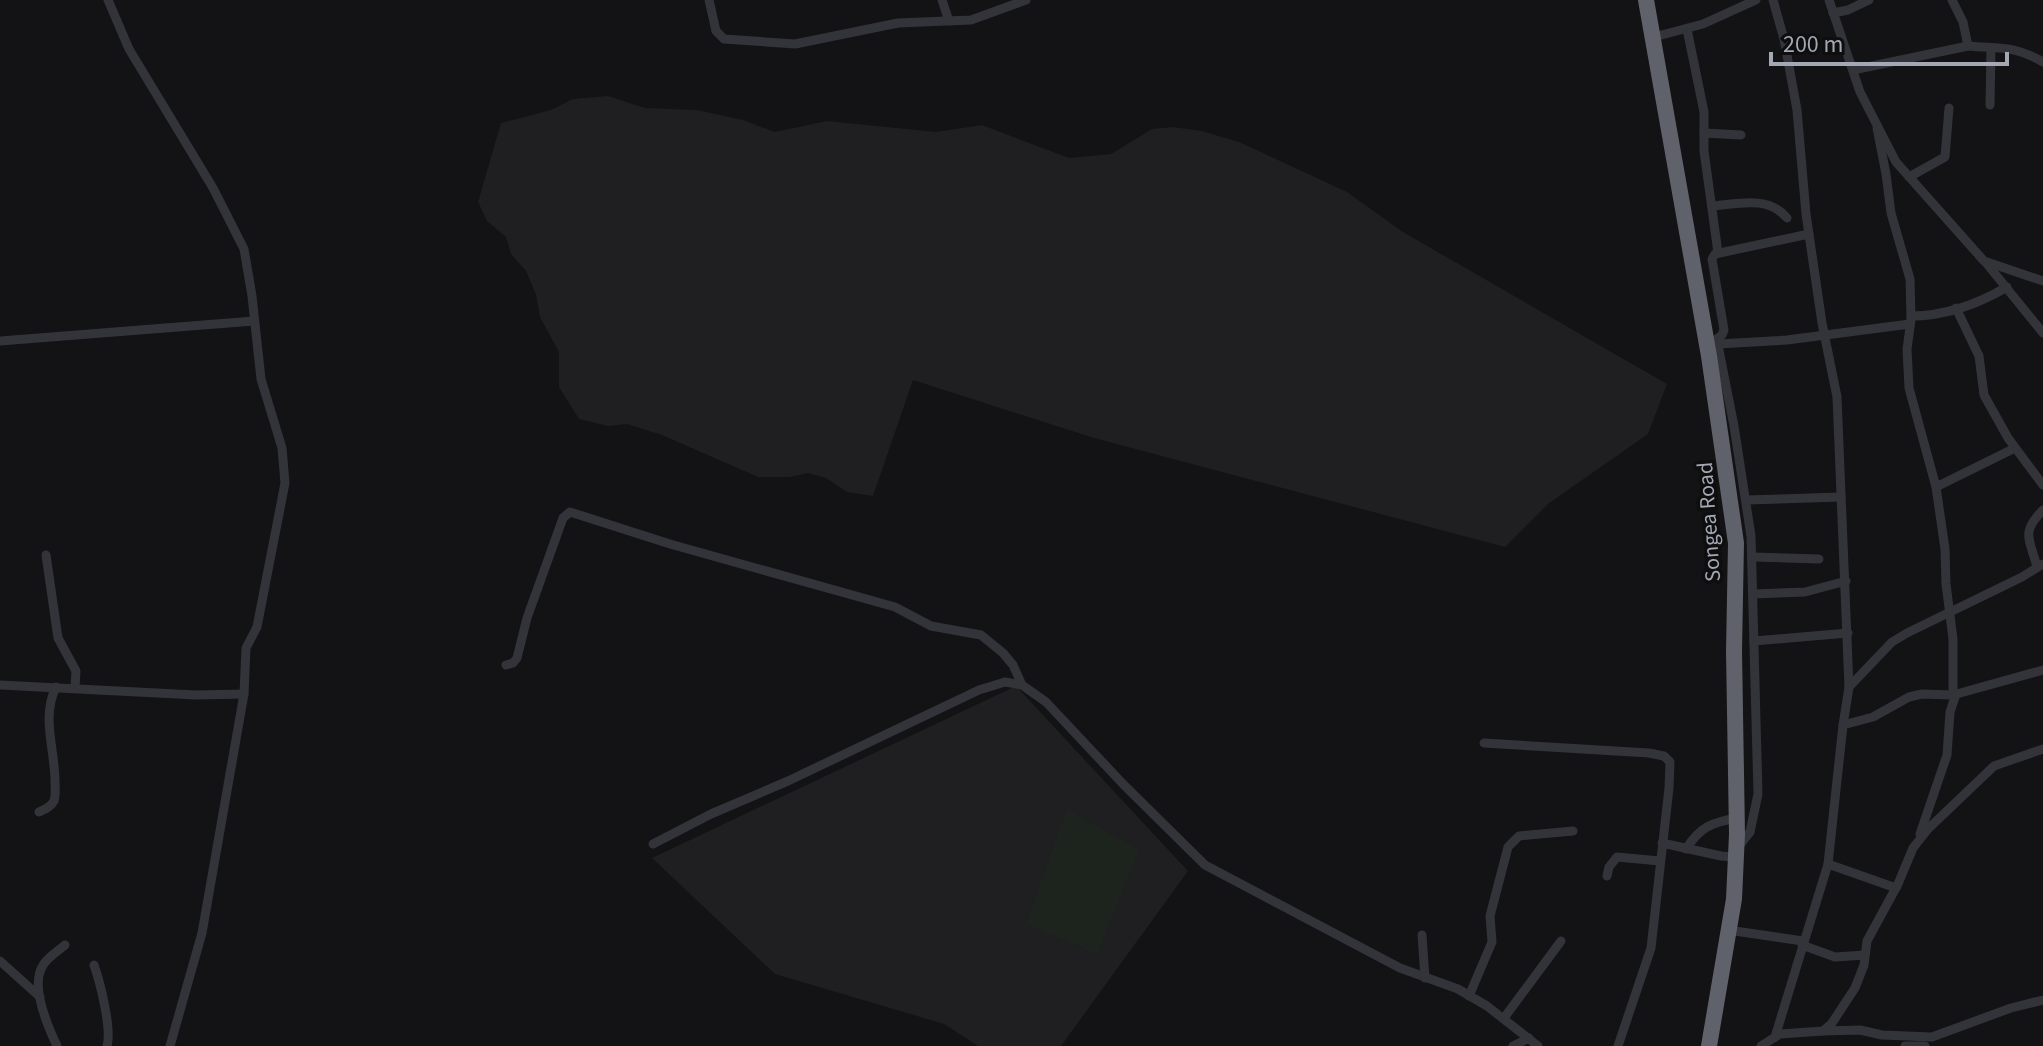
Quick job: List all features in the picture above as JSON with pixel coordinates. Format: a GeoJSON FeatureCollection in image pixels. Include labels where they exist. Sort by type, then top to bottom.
{"type":"FeatureCollection","features":[{"type":"Feature","properties":{"kind":"highway","name":"Songea Road"},"geometry":{"type":"LineString","coordinates":[[1646,0],[1714,343],[1736,543],[1734,651],[1738,818],[1728,930],[1712,1044]]}},
{"type":"Feature","properties":{"kind":"street"},"geometry":{"type":"LineString","coordinates":[[108,0],[129,49],[235,226],[244,249],[261,379],[285,465],[285,483],[259,618],[246,648],[244,694],[202,933],[170,1046]]}},
{"type":"Feature","properties":{"kind":"street"},"geometry":{"type":"LineString","coordinates":[[709,0],[716,31],[724,39],[795,44],[898,23],[971,20],[1026,0]]}},
{"type":"Feature","properties":{"kind":"street"},"geometry":{"type":"LineString","coordinates":[[942,0],[949,21]]}},
{"type":"Feature","properties":{"kind":"street"},"geometry":{"type":"LineString","coordinates":[[1654,37],[1687,29],[1756,0]]}},
{"type":"Feature","properties":{"kind":"street"},"geometry":{"type":"LineString","coordinates":[[1773,0],[1784,39],[1797,110],[1809,234],[1839,417],[1849,687],[1828,864],[1775,1037]]}},
{"type":"Feature","properties":{"kind":"street"},"geometry":{"type":"LineString","coordinates":[[1829,0],[1853,70],[1877,128],[1896,162],[2007,287],[2043,333]]}},
{"type":"Feature","properties":{"kind":"street"},"geometry":{"type":"LineString","coordinates":[[1833,13],[1869,0]]}},
{"type":"Feature","properties":{"kind":"street"},"geometry":{"type":"LineString","coordinates":[[1952,0],[1963,22],[1968,46]]}},
{"type":"Feature","properties":{"kind":"street"},"geometry":{"type":"LineString","coordinates":[[1687,29],[1703,103],[1718,253]]}},
{"type":"Feature","properties":{"kind":"street"},"geometry":{"type":"LineString","coordinates":[[1853,70],[1968,46],[2011,48],[2024,51],[2043,62]]}},
{"type":"Feature","properties":{"kind":"street"},"geometry":{"type":"LineString","coordinates":[[1990,105],[1991,48]]}},
{"type":"Feature","properties":{"kind":"street"},"geometry":{"type":"LineString","coordinates":[[1909,177],[1945,157],[1949,108]]}},
{"type":"Feature","properties":{"kind":"street"},"geometry":{"type":"LineString","coordinates":[[1823,1031],[1832,1023],[1855,988],[1867,941],[1918,841],[1947,755],[1954,694],[1950,611],[1936,487],[1909,388],[1910,279],[1891,213],[1877,128]]}},
{"type":"Feature","properties":{"kind":"street"},"geometry":{"type":"LineString","coordinates":[[1704,133],[1741,135]]}},
{"type":"Feature","properties":{"kind":"street"},"geometry":{"type":"LineString","coordinates":[[1712,206],[1766,203],[1776,207],[1787,218]]}},
{"type":"Feature","properties":{"kind":"street"},"geometry":{"type":"LineString","coordinates":[[1662,843],[1686,849],[1736,853],[1750,832],[1758,794],[1752,557],[1746,500],[1714,343],[1724,330],[1712,259],[1718,253],[1809,234]]}},
{"type":"Feature","properties":{"kind":"street"},"geometry":{"type":"LineString","coordinates":[[1984,261],[2043,281]]}},
{"type":"Feature","properties":{"kind":"street"},"geometry":{"type":"LineString","coordinates":[[1714,343],[1826,335],[1910,320],[1970,305],[2007,287]]}},
{"type":"Feature","properties":{"kind":"street"},"geometry":{"type":"LineString","coordinates":[[1956,308],[1979,356],[1984,395],[2015,448],[2043,485]]}},
{"type":"Feature","properties":{"kind":"street"},"geometry":{"type":"LineString","coordinates":[[0,341],[254,321]]}},
{"type":"Feature","properties":{"kind":"street"},"geometry":{"type":"LineString","coordinates":[[1936,487],[2015,448]]}},
{"type":"Feature","properties":{"kind":"street"},"geometry":{"type":"LineString","coordinates":[[1746,500],[1841,497]]}},
{"type":"Feature","properties":{"kind":"street"},"geometry":{"type":"LineString","coordinates":[[1849,687],[1892,642],[2040,566],[2027,533],[2043,510]]}},
{"type":"Feature","properties":{"kind":"street"},"geometry":{"type":"LineString","coordinates":[[506,665],[517,658],[527,618],[563,518],[570,512],[670,544],[895,607],[931,626],[981,635],[1013,665],[1022,685]]}},
{"type":"Feature","properties":{"kind":"street"},"geometry":{"type":"LineString","coordinates":[[46,555],[58,638],[76,671],[75,687]]}},
{"type":"Feature","properties":{"kind":"street"},"geometry":{"type":"LineString","coordinates":[[1752,557],[1819,559]]}},
{"type":"Feature","properties":{"kind":"street"},"geometry":{"type":"LineString","coordinates":[[1753,594],[1805,592],[1846,581]]}},
{"type":"Feature","properties":{"kind":"street"},"geometry":{"type":"LineString","coordinates":[[1754,641],[1848,633]]}},
{"type":"Feature","properties":{"kind":"street"},"geometry":{"type":"LineString","coordinates":[[1843,725],[1873,717],[1909,697],[1954,694],[2043,670]]}},
{"type":"Feature","properties":{"kind":"street"},"geometry":{"type":"LineString","coordinates":[[653,844],[979,690],[1005,682],[1022,685],[1046,702],[1205,865],[1400,968],[1469,996],[1504,1018],[1538,1046]]}},
{"type":"Feature","properties":{"kind":"street"},"geometry":{"type":"LineString","coordinates":[[0,685],[196,695],[244,694]]}},
{"type":"Feature","properties":{"kind":"street"},"geometry":{"type":"LineString","coordinates":[[39,812],[54,800],[55,772],[49,713],[56,687]]}},
{"type":"Feature","properties":{"kind":"street"},"geometry":{"type":"LineString","coordinates":[[1484,743],[1664,756],[1670,762],[1651,948],[1618,1046]]}},
{"type":"Feature","properties":{"kind":"street"},"geometry":{"type":"LineString","coordinates":[[1918,841],[1994,766],[2043,749]]}},
{"type":"Feature","properties":{"kind":"street"},"geometry":{"type":"LineString","coordinates":[[1686,849],[1698,831],[1709,824],[1738,818]]}},
{"type":"Feature","properties":{"kind":"street"},"geometry":{"type":"LineString","coordinates":[[1469,996],[1492,942],[1490,916],[1508,847],[1519,836],[1573,831]]}},
{"type":"Feature","properties":{"kind":"street"},"geometry":{"type":"LineString","coordinates":[[1607,876],[1617,857],[1660,861]]}},
{"type":"Feature","properties":{"kind":"street"},"geometry":{"type":"LineString","coordinates":[[1828,864],[1896,888]]}},
{"type":"Feature","properties":{"kind":"street"},"geometry":{"type":"LineString","coordinates":[[1728,930],[1802,943],[1835,957],[1865,955]]}},
{"type":"Feature","properties":{"kind":"street"},"geometry":{"type":"LineString","coordinates":[[1422,935],[1425,978]]}},
{"type":"Feature","properties":{"kind":"street"},"geometry":{"type":"LineString","coordinates":[[1504,1018],[1561,941]]}},
{"type":"Feature","properties":{"kind":"street"},"geometry":{"type":"LineString","coordinates":[[57,1046],[40,997],[42,966],[65,945]]}},
{"type":"Feature","properties":{"kind":"street"},"geometry":{"type":"LineString","coordinates":[[0,961],[40,997]]}},
{"type":"Feature","properties":{"kind":"street"},"geometry":{"type":"LineString","coordinates":[[94,965],[109,1030],[107,1046]]}},
{"type":"Feature","properties":{"kind":"street"},"geometry":{"type":"LineString","coordinates":[[1761,1046],[1775,1037],[1823,1031],[1860,1030],[1891,1041],[1932,1037],[2011,1008],[2042,1003]]}},
{"type":"Feature","properties":{"kind":"street"},"geometry":{"type":"LineString","coordinates":[[1513,1046],[1529,1038]]}},
{"type":"Feature","properties":{"kind":"street"},"geometry":{"type":"LineString","coordinates":[[1905,1046],[1925,1046]]}},
{"type":"Feature","properties":{"kind":"shaded area"},"geometry":{"type":"Polygon","coordinates":[[[608,96],[645,108],[697,110],[743,120],[775,132],[827,121],[936,132],[982,125],[1069,158],[1111,154],[1152,129],[1173,127],[1202,131],[1239,142],[1347,192],[1403,232],[1667,384],[1648,434],[1548,504],[1505,547],[1094,438],[913,380],[873,496],[847,492],[826,478],[808,473],[790,477],[758,477],[662,435],[627,424],[608,426],[579,419],[559,387],[559,352],[540,317],[536,295],[526,271],[511,254],[506,237],[487,221],[478,202],[501,123],[551,110],[573,99],[608,96]]]}},
{"type":"Feature","properties":{"kind":"shaded area"},"geometry":{"type":"Polygon","coordinates":[[[1016,686],[1188,871],[1061,1046],[978,1046],[944,1024],[775,974],[652,858],[1016,686]]]}},
{"type":"Feature","properties":{"kind":"shaded area"},"geometry":{"type":"Polygon","coordinates":[[[1067,809],[1139,850],[1097,954],[1026,924],[1067,809]]]}}]}
